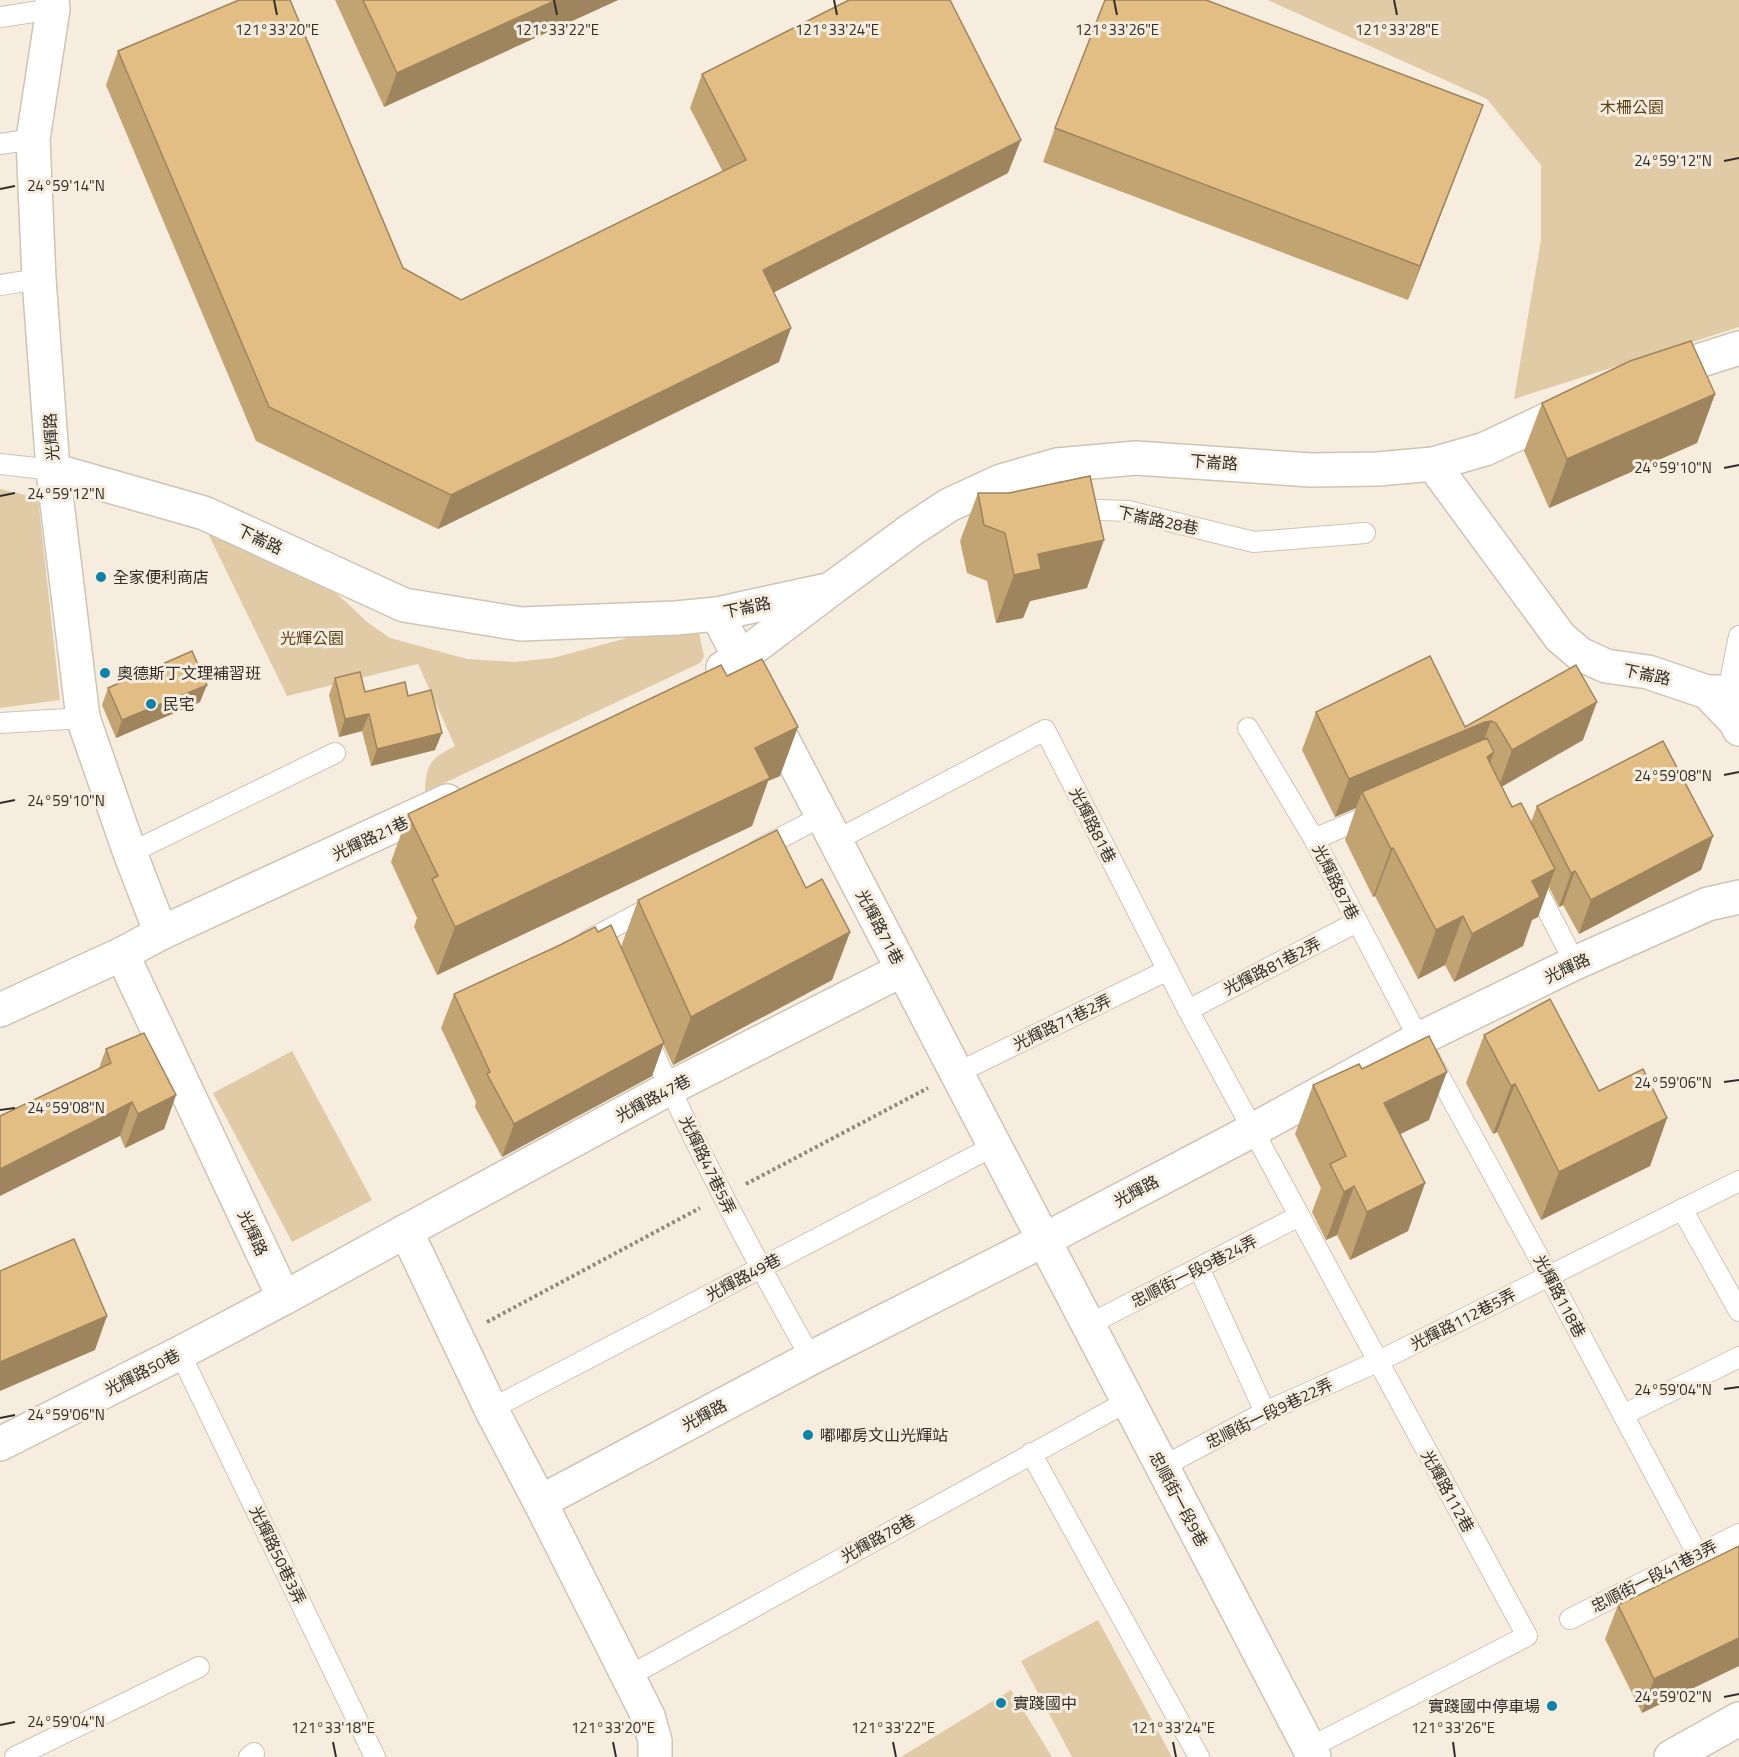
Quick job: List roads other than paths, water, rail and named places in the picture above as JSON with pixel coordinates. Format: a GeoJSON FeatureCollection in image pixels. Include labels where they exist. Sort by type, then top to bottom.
{"type":"FeatureCollection","features":[{"type":"Feature","properties":{"kind":"street","name":"光輝路"},"geometry":{"type":"LineString","coordinates":[[53,4],[33,139],[39,279],[53,470],[84,718],[160,933]]}},
{"type":"Feature","properties":{"kind":"street","name":"下崙路"},"geometry":{"type":"LineString","coordinates":[[53,470],[204,513],[404,606],[521,624],[676,618],[717,614],[831,589],[911,530],[950,505],[1001,481],[1057,465],[1136,458],[1311,470],[1378,469],[1433,464],[1485,449],[1616,389],[1739,348]]}},
{"type":"Feature","properties":{"kind":"street","name":"下崙路"},"geometry":{"type":"LineString","coordinates":[[1433,464],[1560,637],[1580,654],[1606,666],[1648,672],[1725,692]]}},
{"type":"Feature","properties":{"kind":"street"},"geometry":{"type":"LineString","coordinates":[[695,684],[740,658],[831,589]]}},
{"type":"Feature","properties":{"kind":"street","name":"光輝路71巷"},"geometry":{"type":"LineString","coordinates":[[717,614],[1044,1240]]}},
{"type":"Feature","properties":{"kind":"street"},"geometry":{"type":"LineString","coordinates":[[1725,692],[1739,729]]}},
{"type":"Feature","properties":{"kind":"street","name":"光輝路21巷"},"geometry":{"type":"LineString","coordinates":[[122,954],[160,933],[472,789]]}},
{"type":"Feature","properties":{"kind":"street","name":"光輝路"},"geometry":{"type":"LineString","coordinates":[[540,1502],[811,1358],[1044,1240],[1253,1130],[1419,1039],[1575,963],[1708,904],[1739,897]]}},
{"type":"Feature","properties":{"kind":"street","name":"光輝路"},"geometry":{"type":"LineString","coordinates":[[122,954],[284,1298]]}},
{"type":"Feature","properties":{"kind":"street"},"geometry":{"type":"LineString","coordinates":[[0,1010],[122,954]]}},
{"type":"Feature","properties":{"kind":"street","name":"光輝路47巷"},"geometry":{"type":"LineString","coordinates":[[406,1231],[670,1088],[902,970]]}},
{"type":"Feature","properties":{"kind":"street"},"geometry":{"type":"LineString","coordinates":[[284,1298],[406,1231],[491,1409],[648,1716],[655,1741],[655,1757]]}},
{"type":"Feature","properties":{"kind":"street","name":"忠順街一段9巷"},"geometry":{"type":"LineString","coordinates":[[1044,1240],[1311,1752]]}},
{"type":"Feature","properties":{"kind":"street","name":"光輝路50巷"},"geometry":{"type":"LineString","coordinates":[[0,1444],[284,1298]]}},
{"type":"Feature","properties":{"kind":"street"},"geometry":{"type":"LineString","coordinates":[[1671,1757],[1739,1719]]}},
{"type":"Feature","properties":{"kind":"lane"},"geometry":{"type":"LineString","coordinates":[[0,17],[53,4]]}},
{"type":"Feature","properties":{"kind":"lane"},"geometry":{"type":"LineString","coordinates":[[0,144],[33,139]]}},
{"type":"Feature","properties":{"kind":"lane"},"geometry":{"type":"LineString","coordinates":[[0,285],[39,279]]}},
{"type":"Feature","properties":{"kind":"lane"},"geometry":{"type":"LineString","coordinates":[[0,464],[53,470]]}},
{"type":"Feature","properties":{"kind":"lane"},"geometry":{"type":"LineString","coordinates":[[950,505],[985,506]]}},
{"type":"Feature","properties":{"kind":"lane","name":"下崙路28巷"},"geometry":{"type":"LineString","coordinates":[[1057,509],[1128,511],[1254,542],[1365,533]]}},
{"type":"Feature","properties":{"kind":"lane"},"geometry":{"type":"LineString","coordinates":[[1725,692],[1739,636]]}},
{"type":"Feature","properties":{"kind":"lane"},"geometry":{"type":"LineString","coordinates":[[0,723],[84,718]]}},
{"type":"Feature","properties":{"kind":"lane","name":"光輝路87巷"},"geometry":{"type":"LineString","coordinates":[[1248,728],[1314,839],[1419,1039]]}},
{"type":"Feature","properties":{"kind":"lane","name":"光輝路81巷"},"geometry":{"type":"LineString","coordinates":[[828,828],[1045,730],[1188,1010],[1253,1130]]}},
{"type":"Feature","properties":{"kind":"lane"},"geometry":{"type":"LineString","coordinates":[[130,853],[335,753]]}},
{"type":"Feature","properties":{"kind":"lane"},"geometry":{"type":"LineString","coordinates":[[1314,839],[1389,807]]}},
{"type":"Feature","properties":{"kind":"lane"},"geometry":{"type":"LineString","coordinates":[[738,861],[828,828]]}},
{"type":"Feature","properties":{"kind":"lane"},"geometry":{"type":"LineString","coordinates":[[1523,862],[1575,963]]}},
{"type":"Feature","properties":{"kind":"lane"},"geometry":{"type":"LineString","coordinates":[[570,950],[664,900]]}},
{"type":"Feature","properties":{"kind":"lane","name":"光輝路81巷2弄"},"geometry":{"type":"LineString","coordinates":[[1188,1010],[1357,922]]}},
{"type":"Feature","properties":{"kind":"lane"},"geometry":{"type":"LineString","coordinates":[[601,934],[610,955]]}},
{"type":"Feature","properties":{"kind":"lane","name":"光輝路71巷2弄"},"geometry":{"type":"LineString","coordinates":[[957,1073],[1168,970]]}},
{"type":"Feature","properties":{"kind":"lane","name":"光輝路47巷5弄"},"geometry":{"type":"LineString","coordinates":[[638,1016],[722,1196],[811,1358]]}},
{"type":"Feature","properties":{"kind":"lane","name":"光輝路118巷"},"geometry":{"type":"LineString","coordinates":[[1419,1039],[1698,1555]]}},
{"type":"Feature","properties":{"kind":"lane","name":"光輝路112巷"},"geometry":{"type":"LineString","coordinates":[[1253,1130],[1527,1636],[1311,1752]]}},
{"type":"Feature","properties":{"kind":"lane","name":"光輝路49巷"},"geometry":{"type":"LineString","coordinates":[[491,1409],[994,1146]]}},
{"type":"Feature","properties":{"kind":"lane","name":"光輝路112巷5弄"},"geometry":{"type":"LineString","coordinates":[[1377,1362],[1739,1181]]}},
{"type":"Feature","properties":{"kind":"lane"},"geometry":{"type":"LineString","coordinates":[[1682,1209],[1737,1302]]}},
{"type":"Feature","properties":{"kind":"lane","name":"忠順街一段9巷24弄"},"geometry":{"type":"LineString","coordinates":[[1088,1325],[1299,1216]]}},
{"type":"Feature","properties":{"kind":"lane"},"geometry":{"type":"LineString","coordinates":[[1199,1268],[1265,1412]]}},
{"type":"Feature","properties":{"kind":"lane","name":"光輝路50巷3弄"},"geometry":{"type":"LineString","coordinates":[[180,1353],[375,1757]]}},
{"type":"Feature","properties":{"kind":"lane"},"geometry":{"type":"LineString","coordinates":[[1623,1415],[1739,1357]]}},
{"type":"Feature","properties":{"kind":"lane","name":"忠順街一段9巷22弄"},"geometry":{"type":"LineString","coordinates":[[1162,1467],[1265,1412],[1377,1362]]}},
{"type":"Feature","properties":{"kind":"lane","name":"光輝路78巷"},"geometry":{"type":"LineString","coordinates":[[629,1676],[1128,1401]]}},
{"type":"Feature","properties":{"kind":"lane"},"geometry":{"type":"LineString","coordinates":[[1031,1453],[1199,1757]]}},
{"type":"Feature","properties":{"kind":"lane","name":"忠順街一段41巷3弄"},"geometry":{"type":"LineString","coordinates":[[1570,1619],[1739,1534]]}},
{"type":"Feature","properties":{"kind":"lane"},"geometry":{"type":"LineString","coordinates":[[15,1757],[199,1667]]}},
{"type":"Feature","properties":{"kind":"place","name":"全家便利商店"},"geometry":{"type":"Point","coordinates":[101,577]}},
{"type":"Feature","properties":{"kind":"place","name":"奧德斯丁文理補習班"},"geometry":{"type":"Point","coordinates":[105,673]}},
{"type":"Feature","properties":{"kind":"place","name":"民宅"},"geometry":{"type":"Point","coordinates":[151,704]}},
{"type":"Feature","properties":{"kind":"place","name":"嘟嘟房文山光輝站"},"geometry":{"type":"Point","coordinates":[808,1435]}},
{"type":"Feature","properties":{"kind":"place","name":"實踐國中"},"geometry":{"type":"Point","coordinates":[1001,1703]}},
{"type":"Feature","properties":{"kind":"place","name":"實踐國中停車場"},"geometry":{"type":"Point","coordinates":[1552,1706]}},
{"type":"Feature","properties":{"kind":"park label","name":"木柵公園"},"geometry":{"type":"Point","coordinates":[1632,107]}},
{"type":"Feature","properties":{"kind":"park label","name":"光輝公園"},"geometry":{"type":"Point","coordinates":[312,638]}}]}
